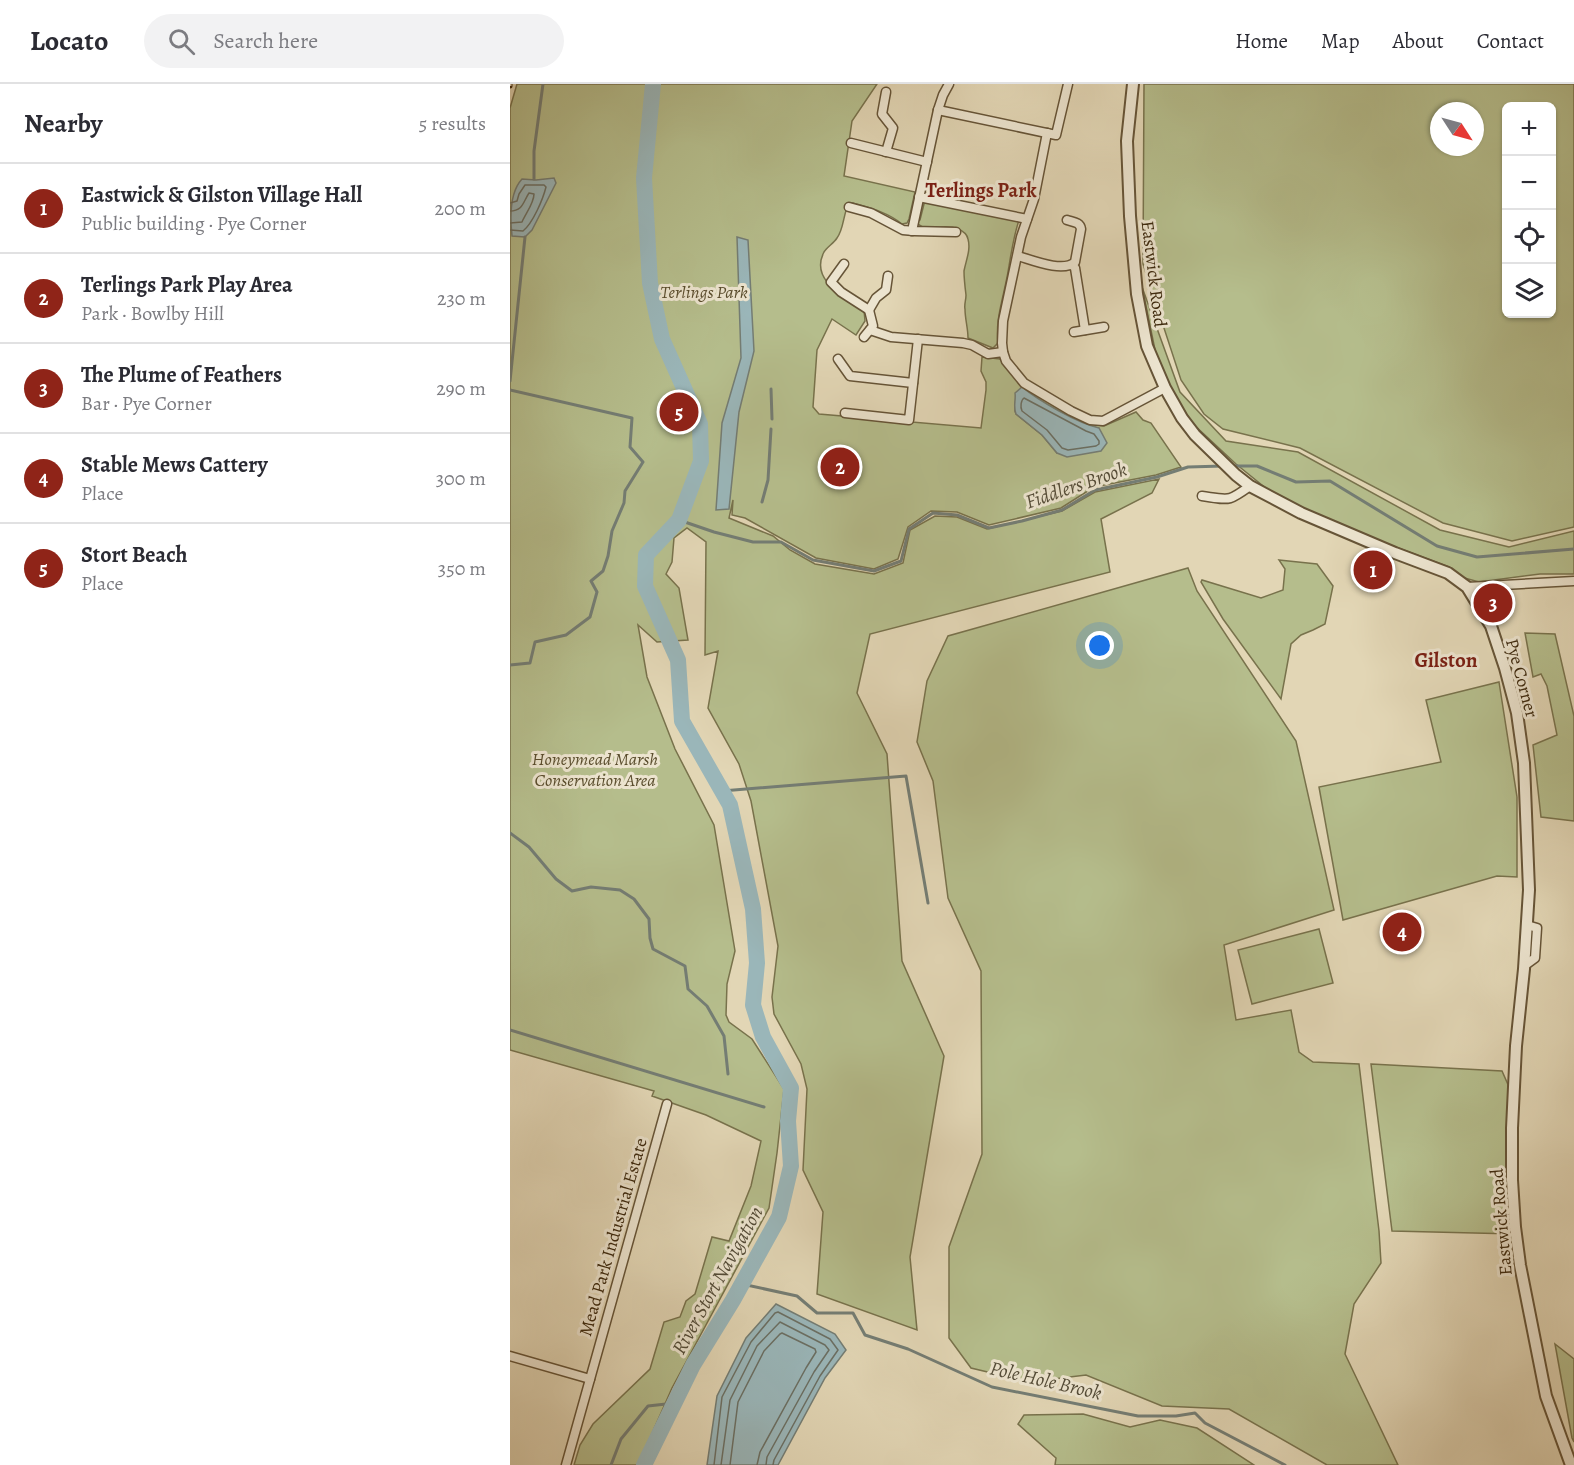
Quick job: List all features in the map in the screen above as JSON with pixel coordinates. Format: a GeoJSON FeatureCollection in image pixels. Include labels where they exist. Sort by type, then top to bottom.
{"type":"FeatureCollection","features":[{"type":"Feature","properties":{"kind":"street"},"geometry":{"type":"LineString","coordinates":[[912,231],[938,110],[950,84]]}},
{"type":"Feature","properties":{"kind":"street"},"geometry":{"type":"LineString","coordinates":[[1068,84],[1021,237],[1003,321],[1003,352],[1006,361],[1024,383],[1090,420],[1103,421],[1165,388]]}},
{"type":"Feature","properties":{"kind":"street","name":"Eastwick Road"},"geometry":{"type":"LineString","coordinates":[[1133,84],[1127,141],[1130,216],[1137,294],[1147,346],[1165,388],[1195,435],[1236,475]]}},
{"type":"Feature","properties":{"kind":"street"},"geometry":{"type":"LineString","coordinates":[[886,92],[882,114],[892,128],[886,152]]}},
{"type":"Feature","properties":{"kind":"street"},"geometry":{"type":"LineString","coordinates":[[938,110],[1051,134]]}},
{"type":"Feature","properties":{"kind":"street"},"geometry":{"type":"LineString","coordinates":[[851,143],[927,162]]}},
{"type":"Feature","properties":{"kind":"street"},"geometry":{"type":"LineString","coordinates":[[919,197],[1027,219]]}},
{"type":"Feature","properties":{"kind":"street"},"geometry":{"type":"LineString","coordinates":[[849,207],[871,213],[903,230],[956,232]]}},
{"type":"Feature","properties":{"kind":"street"},"geometry":{"type":"LineString","coordinates":[[1018,256],[1061,267],[1072,265],[1075,262],[1081,226],[1077,222],[1067,220]]}},
{"type":"Feature","properties":{"kind":"street"},"geometry":{"type":"LineString","coordinates":[[844,264],[831,282],[841,292],[869,310],[873,326],[867,334],[963,343],[988,354],[1003,352]]}},
{"type":"Feature","properties":{"kind":"street"},"geometry":{"type":"LineString","coordinates":[[1072,265],[1076,268],[1085,330]]}},
{"type":"Feature","properties":{"kind":"street"},"geometry":{"type":"LineString","coordinates":[[869,310],[876,298],[886,290],[888,276]]}},
{"type":"Feature","properties":{"kind":"street"},"geometry":{"type":"LineString","coordinates":[[1074,332],[1104,327]]}},
{"type":"Feature","properties":{"kind":"street"},"geometry":{"type":"LineString","coordinates":[[845,413],[909,420],[918,339]]}},
{"type":"Feature","properties":{"kind":"street"},"geometry":{"type":"LineString","coordinates":[[838,359],[850,376],[913,383]]}},
{"type":"Feature","properties":{"kind":"street","name":"Pye Corner"},"geometry":{"type":"LineString","coordinates":[[1236,475],[1250,486],[1301,513],[1448,573],[1467,587],[1491,626],[1517,713],[1524,763],[1529,890],[1524,968]]}},
{"type":"Feature","properties":{"kind":"street"},"geometry":{"type":"LineString","coordinates":[[1202,496],[1226,500],[1250,486]]}},
{"type":"Feature","properties":{"kind":"street"},"geometry":{"type":"LineString","coordinates":[[1467,587],[1574,581]]}},
{"type":"Feature","properties":{"kind":"street","name":"Eastwick Road"},"geometry":{"type":"LineString","coordinates":[[1524,968],[1516,1046],[1512,1128],[1515,1227],[1520,1265],[1546,1396],[1571,1465]]}},
{"type":"Feature","properties":{"kind":"street","name":"Mead Park Industrial Estate"},"geometry":{"type":"LineString","coordinates":[[566,1465],[667,1104]]}},
{"type":"Feature","properties":{"kind":"street"},"geometry":{"type":"LineString","coordinates":[[510,1356],[590,1379]]}},
{"type":"Feature","properties":{"kind":"green space","name":"Honeymead Marsh Conservation Area"},"geometry":{"type":"Polygon","coordinates":[[[517,84],[877,84],[852,121],[844,176],[915,192],[909,219],[907,223],[902,224],[878,211],[849,203],[836,240],[824,252],[821,271],[825,280],[839,294],[864,310],[865,321],[856,335],[832,319],[817,350],[813,407],[819,414],[981,428],[986,390],[986,382],[981,371],[982,357],[1000,359],[1011,371],[1091,424],[1104,426],[1136,412],[1143,420],[1151,423],[1181,467],[1156,475],[1094,487],[1061,508],[989,525],[957,512],[931,511],[908,527],[898,559],[874,569],[816,558],[745,518],[732,515],[733,500],[729,518],[773,536],[790,550],[815,564],[874,574],[903,563],[910,530],[935,516],[957,517],[987,529],[1062,511],[1095,492],[1159,479],[1152,493],[1101,519],[1110,572],[870,634],[857,693],[887,754],[902,961],[944,1056],[910,1257],[917,1330],[817,1294],[823,1212],[803,1170],[807,1089],[801,1064],[774,1014],[772,997],[778,946],[751,801],[739,764],[708,708],[718,651],[705,655],[706,542],[687,528],[674,538],[672,562],[666,574],[679,588],[688,640],[657,642],[638,625],[647,677],[675,749],[714,825],[735,951],[727,984],[726,1015],[729,1022],[752,1039],[784,1089],[769,1208],[672,1388],[638,1465],[574,1465],[580,1445],[593,1424],[650,1369],[664,1322],[680,1317],[686,1301],[695,1294],[712,1237],[729,1241],[751,1186],[761,1141],[706,1115],[652,1096],[654,1091],[510,1050],[510,108],[517,84]],[[1022,387],[1015,403],[1016,414],[1042,435],[1057,453],[1098,428],[1069,417],[1022,387]]]}},
{"type":"Feature","properties":{"kind":"green space"},"geometry":{"type":"Polygon","coordinates":[[[1144,84],[1574,84],[1574,527],[1512,541],[1443,523],[1300,448],[1223,429],[1204,414],[1181,380],[1143,264],[1144,84]]]}},
{"type":"Feature","properties":{"kind":"green space"},"geometry":{"type":"Polygon","coordinates":[[[925,200],[1019,220],[999,316],[998,343],[993,348],[968,338],[964,271],[969,243],[966,234],[953,227],[926,228],[918,224],[925,200]]]}},
{"type":"Feature","properties":{"kind":"green space"},"geometry":{"type":"Polygon","coordinates":[[[1142,287],[1180,392],[1226,441],[1298,452],[1440,530],[1509,547],[1574,531],[1574,574],[1540,574],[1479,582],[1461,577],[1449,567],[1289,507],[1236,464],[1192,423],[1160,374],[1142,287]]]}},
{"type":"Feature","properties":{"kind":"green space"},"geometry":{"type":"Polygon","coordinates":[[[1279,560],[1317,564],[1333,586],[1325,624],[1301,635],[1291,644],[1281,699],[1223,619],[1201,582],[1202,580],[1261,598],[1283,590],[1285,569],[1279,560]]]}},
{"type":"Feature","properties":{"kind":"green space"},"geometry":{"type":"Polygon","coordinates":[[[1188,568],[1197,591],[1296,741],[1334,910],[1224,945],[1236,1020],[1291,1010],[1299,1052],[1313,1062],[1359,1064],[1381,1263],[1354,1304],[1345,1354],[1398,1465],[1327,1465],[1229,1409],[1162,1406],[1086,1375],[1029,1382],[971,1368],[949,1338],[949,1247],[982,1154],[981,971],[948,898],[933,781],[917,742],[927,681],[948,636],[1188,568]]]}},
{"type":"Feature","properties":{"kind":"green space"},"geometry":{"type":"Polygon","coordinates":[[[1525,633],[1555,634],[1574,716],[1574,821],[1541,817],[1533,745],[1557,735],[1547,686],[1541,674],[1533,677],[1525,633]]]}},
{"type":"Feature","properties":{"kind":"green space"},"geometry":{"type":"Polygon","coordinates":[[[1499,682],[1517,797],[1517,877],[1497,876],[1343,920],[1319,787],[1441,762],[1426,700],[1499,682]]]}},
{"type":"Feature","properties":{"kind":"green space"},"geometry":{"type":"Polygon","coordinates":[[[1319,929],[1333,983],[1252,1004],[1238,950],[1319,929]]]}},
{"type":"Feature","properties":{"kind":"green space"},"geometry":{"type":"Polygon","coordinates":[[[1371,1064],[1502,1071],[1513,1096],[1515,1234],[1392,1231],[1371,1064]]]}},
{"type":"Feature","properties":{"kind":"green space"},"geometry":{"type":"Polygon","coordinates":[[[1555,1344],[1574,1359],[1574,1442],[1572,1438],[1555,1344]]]}},
{"type":"Feature","properties":{"kind":"green space"},"geometry":{"type":"Polygon","coordinates":[[[1083,1414],[1130,1427],[1160,1420],[1197,1428],[1254,1465],[1055,1465],[1056,1458],[1018,1424],[1024,1415],[1083,1414]]]}},
{"type":"Feature","properties":{"kind":"water"},"geometry":{"type":"Polygon","coordinates":[[[554,178],[556,183],[532,230],[525,237],[512,236],[512,206],[518,184],[522,179],[554,178]]]}},
{"type":"Feature","properties":{"kind":"water"},"geometry":{"type":"Polygon","coordinates":[[[737,237],[748,240],[754,351],[739,412],[729,509],[716,510],[722,423],[741,358],[737,237]]]}},
{"type":"Feature","properties":{"kind":"water"},"geometry":{"type":"Polygon","coordinates":[[[1022,387],[1059,411],[1099,428],[1107,443],[1101,451],[1067,457],[1057,453],[1042,435],[1016,414],[1015,393],[1022,387]]]}},
{"type":"Feature","properties":{"kind":"water"},"geometry":{"type":"Polygon","coordinates":[[[776,1304],[835,1334],[846,1350],[825,1378],[778,1465],[707,1465],[717,1396],[746,1338],[776,1304]]]}},
{"type":"Feature","properties":{"kind":"waterway"},"geometry":{"type":"LineString","coordinates":[[534,179],[534,151],[543,84]]}},
{"type":"Feature","properties":{"kind":"waterway","name":"River Stort Navigation"},"geometry":{"type":"LineString","coordinates":[[644,1465],[693,1365],[733,1300],[779,1217],[791,1166],[788,1121],[791,1088],[763,1037],[753,1005],[757,963],[753,909],[730,805],[682,721],[678,660],[645,586],[646,555],[679,520],[701,461],[700,424],[662,339],[650,283],[644,178],[653,84]]}},
{"type":"Feature","properties":{"kind":"waterway"},"geometry":{"type":"LineString","coordinates":[[510,381],[525,237]]}},
{"type":"Feature","properties":{"kind":"waterway"},"geometry":{"type":"LineString","coordinates":[[771,389],[772,419]]}},
{"type":"Feature","properties":{"kind":"waterway"},"geometry":{"type":"LineString","coordinates":[[510,390],[632,418],[630,447],[643,462],[625,491],[624,503],[612,531],[603,571],[591,581],[597,592],[590,617],[566,635],[535,642],[530,663],[510,665]]}},
{"type":"Feature","properties":{"kind":"waterway"},"geometry":{"type":"LineString","coordinates":[[762,502],[768,480],[771,429]]}},
{"type":"Feature","properties":{"kind":"waterway","name":"Fiddlers Brook"},"geometry":{"type":"LineString","coordinates":[[679,520],[753,542],[781,542],[813,560],[874,571],[901,561],[909,529],[933,513],[957,515],[989,528],[1062,510],[1095,490],[1157,477],[1188,467],[1223,466]]}},
{"type":"Feature","properties":{"kind":"waterway","name":"Fiddlers Brook"},"geometry":{"type":"LineString","coordinates":[[1233,466],[1257,466],[1296,482],[1330,481],[1437,546],[1477,557],[1574,549]]}},
{"type":"Feature","properties":{"kind":"waterway"},"geometry":{"type":"LineString","coordinates":[[722,791],[906,776],[928,903]]}},
{"type":"Feature","properties":{"kind":"waterway"},"geometry":{"type":"LineString","coordinates":[[510,833],[529,847],[556,879],[572,891],[591,887],[620,890],[634,899],[649,919],[653,949],[685,966],[688,989],[707,1006],[724,1036],[728,1074]]}},
{"type":"Feature","properties":{"kind":"waterway"},"geometry":{"type":"LineString","coordinates":[[510,1030],[764,1107]]}},
{"type":"Feature","properties":{"kind":"waterway","name":"Pole Hole Brook"},"geometry":{"type":"LineString","coordinates":[[742,1284],[797,1296],[817,1313],[853,1313],[865,1335],[908,1349],[992,1387],[1138,1416],[1176,1416],[1195,1413],[1205,1423],[1285,1465]]}},
{"type":"Feature","properties":{"kind":"waterway"},"geometry":{"type":"LineString","coordinates":[[611,1465],[621,1439],[648,1406],[675,1403]]}},
{"type":"Feature","properties":{"kind":"place","name":"Stort Beach"},"geometry":{"type":"Point","coordinates":[679,412]}},
{"type":"Feature","properties":{"kind":"place","name":"Terlings Park Play Area"},"geometry":{"type":"Point","coordinates":[840,467]}},
{"type":"Feature","properties":{"kind":"place","name":"Eastwick & Gilston Village Hall"},"geometry":{"type":"Point","coordinates":[1373,570]}},
{"type":"Feature","properties":{"kind":"place","name":"The Plume of Feathers"},"geometry":{"type":"Point","coordinates":[1493,603]}},
{"type":"Feature","properties":{"kind":"place","name":"Stable Mews Cattery"},"geometry":{"type":"Point","coordinates":[1402,932]}},
{"type":"Feature","properties":{"kind":"district","name":"Terlings Park"},"geometry":{"type":"Point","coordinates":[981,190]}},
{"type":"Feature","properties":{"kind":"district","name":"Gilston"},"geometry":{"type":"Point","coordinates":[1446,660]}}]}
